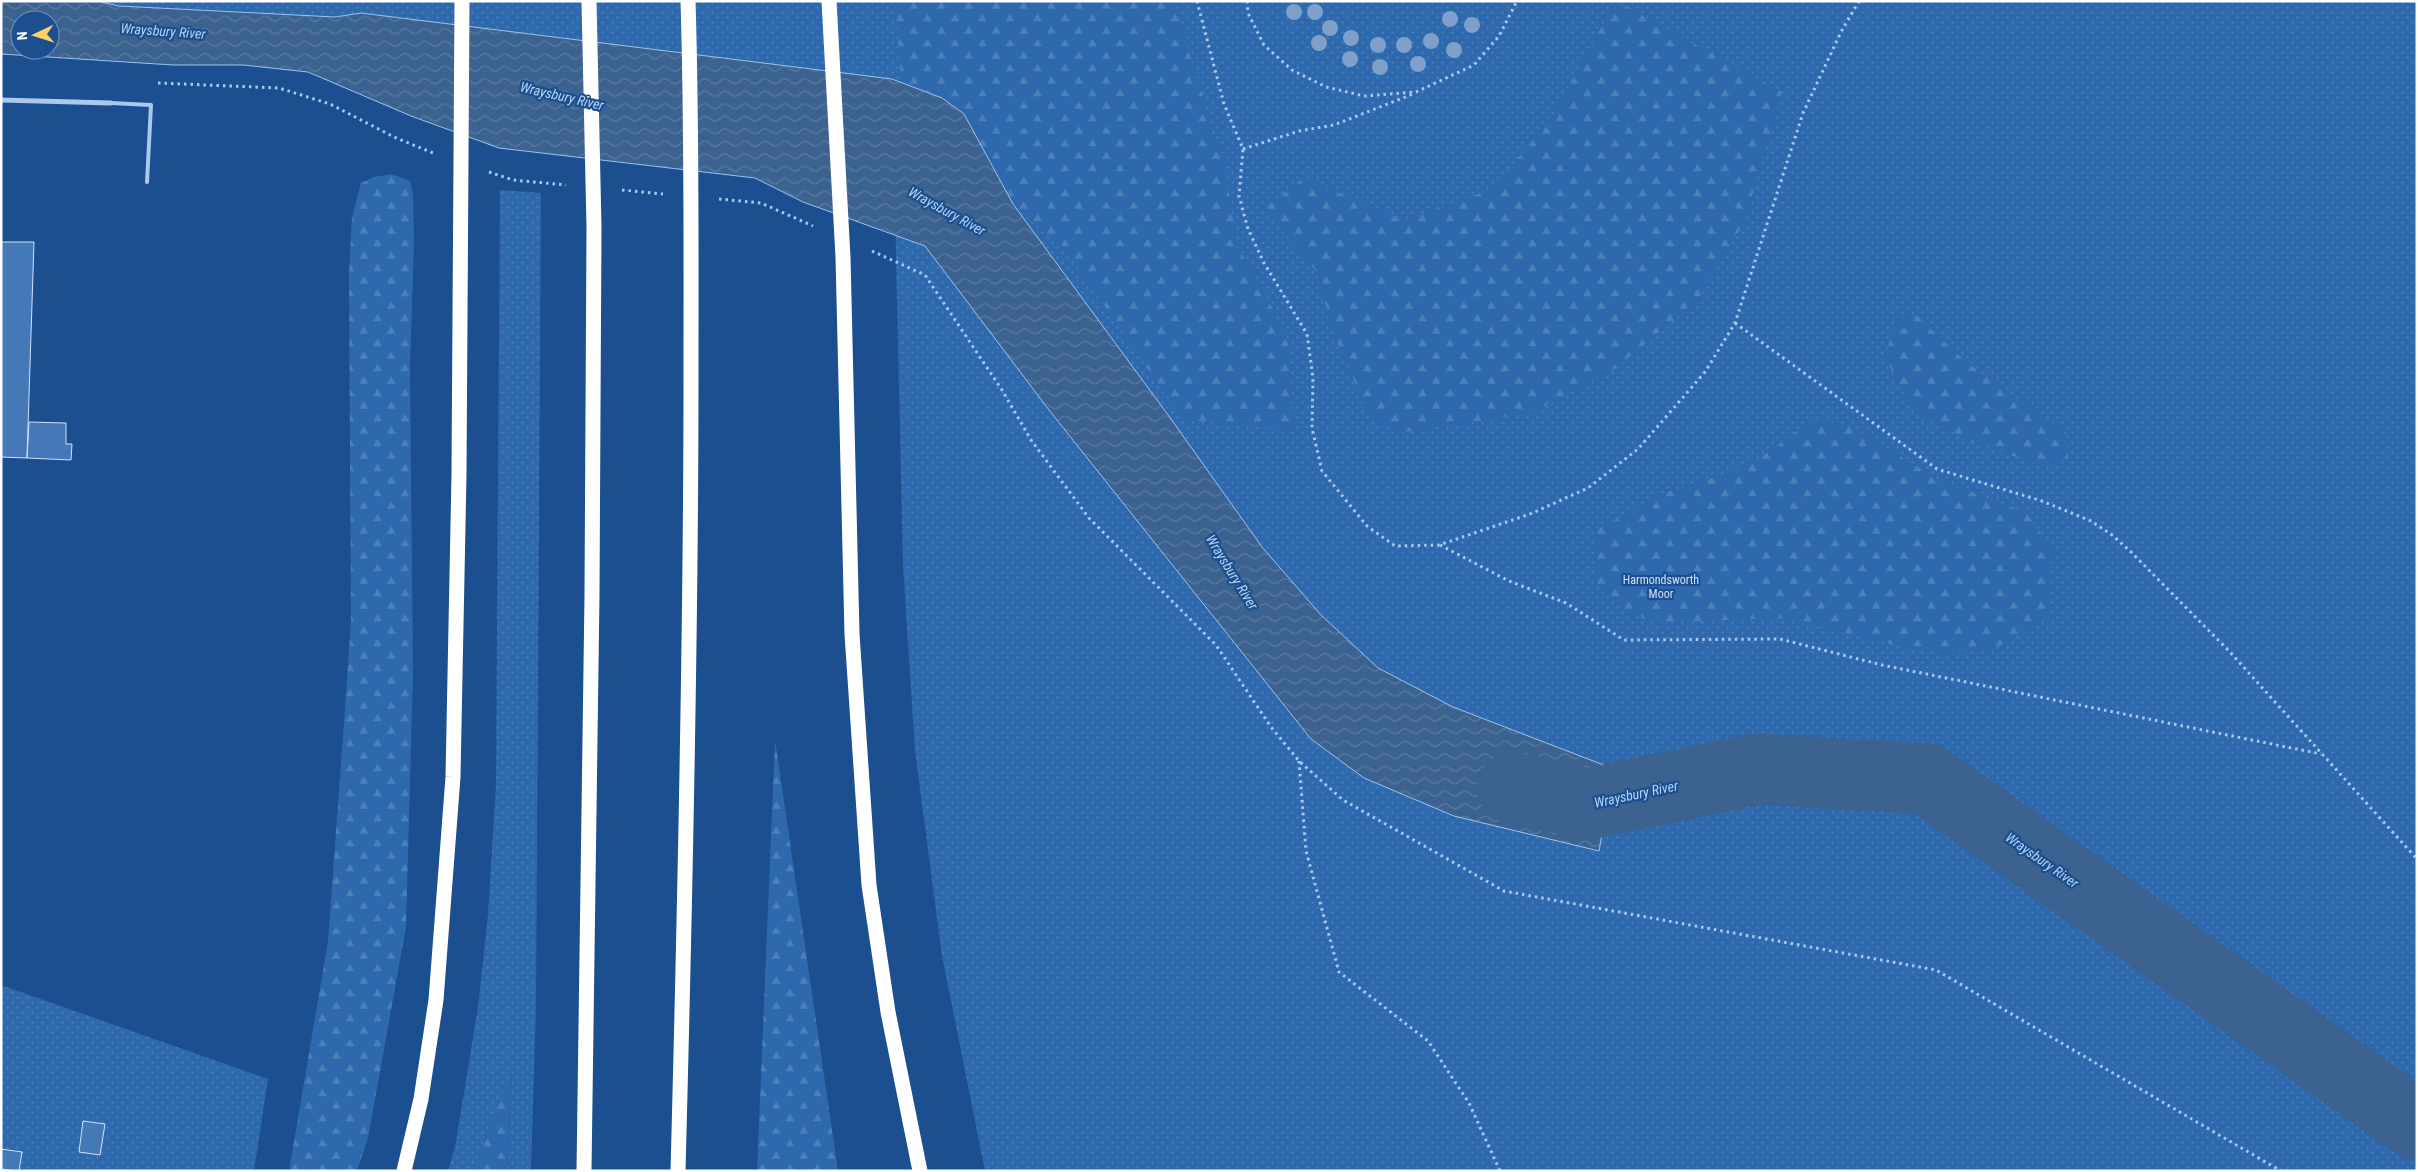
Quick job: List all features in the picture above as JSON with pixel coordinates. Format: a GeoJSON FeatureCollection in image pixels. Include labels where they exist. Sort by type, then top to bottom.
{"type":"FeatureCollection","features":[{"type":"Feature","properties":{"kind":"highway"},"geometry":{"type":"LineString","coordinates":[[404,1171],[421,1099],[436,1000],[453,776],[460,474],[462,1]]}},
{"type":"Feature","properties":{"kind":"highway"},"geometry":{"type":"LineString","coordinates":[[584,1171],[592,644],[594,227],[589,1]]}},
{"type":"Feature","properties":{"kind":"highway"},"geometry":{"type":"LineString","coordinates":[[678,1171],[687,841],[691,221],[688,1]]}},
{"type":"Feature","properties":{"kind":"highway"},"geometry":{"type":"LineString","coordinates":[[829,1],[843,257],[852,634],[869,885],[888,1012],[920,1171]]}},
{"type":"Feature","properties":{"kind":"street"},"geometry":{"type":"LineString","coordinates":[[1,100],[111,104]]}},
{"type":"Feature","properties":{"kind":"lane"},"geometry":{"type":"LineString","coordinates":[[111,104],[151,105],[147,182]]}},
{"type":"Feature","properties":{"kind":"path"},"geometry":{"type":"LineString","coordinates":[[1197,1],[1224,104],[1243,149],[1239,196],[1248,229],[1264,263],[1307,334],[1313,378],[1312,428],[1322,471],[1367,526],[1395,546],[1440,545],[1530,514],[1588,488],[1638,449],[1705,372],[1735,323],[1803,112],[1841,32],[1859,1]]}},
{"type":"Feature","properties":{"kind":"path"},"geometry":{"type":"LineString","coordinates":[[1247,1],[1248,13],[1264,45],[1292,70],[1326,87],[1364,96],[1416,92]]}},
{"type":"Feature","properties":{"kind":"path"},"geometry":{"type":"LineString","coordinates":[[1243,149],[1299,131],[1334,125],[1416,92],[1474,65],[1499,36],[1517,1]]}},
{"type":"Feature","properties":{"kind":"path"},"geometry":{"type":"LineString","coordinates":[[152,83],[279,88],[330,104],[394,137],[437,155]]}},
{"type":"Feature","properties":{"kind":"path"},"geometry":{"type":"LineString","coordinates":[[480,170],[513,180],[573,185]]}},
{"type":"Feature","properties":{"kind":"path"},"geometry":{"type":"LineString","coordinates":[[612,189],[672,195]]}},
{"type":"Feature","properties":{"kind":"path"},"geometry":{"type":"LineString","coordinates":[[712,199],[761,204],[816,227]]}},
{"type":"Feature","properties":{"kind":"path"},"geometry":{"type":"LineString","coordinates":[[871,251],[926,275],[1002,390],[1030,440],[1089,518],[1216,645],[1271,727],[1298,761],[1343,800],[1504,891],[1936,970],[2281,1171]]}},
{"type":"Feature","properties":{"kind":"path"},"geometry":{"type":"LineString","coordinates":[[1735,323],[1937,469],[2042,501],[2091,522],[2112,535],[2229,651],[2417,859]]}},
{"type":"Feature","properties":{"kind":"path"},"geometry":{"type":"LineString","coordinates":[[1440,545],[1509,582],[1566,603],[1624,640],[1780,639],[1882,665],[2321,754]]}},
{"type":"Feature","properties":{"kind":"path"},"geometry":{"type":"LineString","coordinates":[[1298,761],[1306,851],[1339,972],[1428,1041],[1469,1103],[1500,1171]]}},
{"type":"Feature","properties":{"kind":"green space","name":"Harmondsworth Moor"},"geometry":{"type":"Polygon","coordinates":[[[98,1],[2417,1],[2417,1171],[985,1171],[942,956],[915,751],[903,565],[892,79],[361,13],[335,17],[119,6],[98,1]]]}},
{"type":"Feature","properties":{"kind":"green space"},"geometry":{"type":"Polygon","coordinates":[[[896,1],[1173,1],[1225,166],[1237,246],[1261,285],[1288,342],[1294,430],[1184,420],[1072,259],[1013,204],[964,114],[942,98],[901,82],[896,1]]]}},
{"type":"Feature","properties":{"kind":"green space"},"geometry":{"type":"Polygon","coordinates":[[[1616,1],[1782,92],[1744,223],[1696,302],[1616,368],[1532,413],[1398,433],[1369,417],[1334,333],[1315,270],[1264,209],[1304,178],[1404,220],[1492,189],[1549,121],[1616,1]]]}},
{"type":"Feature","properties":{"kind":"green space"},"geometry":{"type":"Polygon","coordinates":[[[392,174],[410,181],[413,195],[414,241],[410,368],[413,674],[406,927],[368,1138],[357,1171],[289,1171],[328,941],[351,621],[349,275],[352,217],[361,183],[374,177],[392,174]]]}},
{"type":"Feature","properties":{"kind":"green space"},"geometry":{"type":"Polygon","coordinates":[[[500,190],[541,193],[536,1005],[531,1171],[507,1171],[512,1072],[472,1171],[448,1171],[455,1147],[478,1007],[488,915],[496,783],[500,190]]]}},
{"type":"Feature","properties":{"kind":"green space"},"geometry":{"type":"Polygon","coordinates":[[[1915,314],[1967,363],[2067,433],[2068,459],[2042,466],[1973,442],[1914,413],[1885,357],[1897,317],[1915,314]]]}},
{"type":"Feature","properties":{"kind":"green space"},"geometry":{"type":"Polygon","coordinates":[[[1812,420],[1850,425],[1944,483],[2026,512],[2053,551],[2048,619],[1990,651],[1933,654],[1780,618],[1656,623],[1631,614],[1594,583],[1593,532],[1663,493],[1710,479],[1760,458],[1812,420]]]}},
{"type":"Feature","properties":{"kind":"green space"},"geometry":{"type":"Polygon","coordinates":[[[775,740],[838,1171],[757,1171],[775,740]]]}},
{"type":"Feature","properties":{"kind":"green space"},"geometry":{"type":"Polygon","coordinates":[[[1,985],[268,1079],[254,1171],[1,1171],[1,985]]]}},
{"type":"Feature","properties":{"kind":"green space"},"geometry":{"type":"Polygon","coordinates":[[[512,1070],[507,1171],[472,1171],[512,1070]]]}},
{"type":"Feature","properties":{"kind":"water"},"geometry":{"type":"Polygon","coordinates":[[[1,1],[97,1],[119,6],[335,17],[361,13],[892,79],[942,98],[964,114],[1013,204],[1171,419],[1262,547],[1321,615],[1378,668],[1453,707],[1614,769],[1599,851],[1454,816],[1364,778],[1311,739],[1049,410],[925,246],[803,202],[755,178],[499,148],[411,116],[308,72],[243,65],[173,65],[60,58],[60,10],[10,10],[10,55],[1,54],[1,1]]]}},
{"type":"Feature","properties":{"kind":"building"},"geometry":{"type":"Polygon","coordinates":[[[1,242],[34,242],[27,458],[1,457],[1,242]]]}},
{"type":"Feature","properties":{"kind":"building"},"geometry":{"type":"Polygon","coordinates":[[[29,422],[66,423],[66,444],[72,444],[71,460],[27,458],[29,422]]]}},
{"type":"Feature","properties":{"kind":"building"},"geometry":{"type":"Polygon","coordinates":[[[83,1121],[105,1124],[100,1155],[79,1152],[83,1121]]]}},
{"type":"Feature","properties":{"kind":"building"},"geometry":{"type":"Polygon","coordinates":[[[1,1149],[22,1152],[19,1171],[1,1169],[1,1149]]]}},
{"type":"Feature","properties":{"kind":"waterway","name":"Wraysbury River"},"geometry":{"type":"LineString","coordinates":[[1513,788],[1588,804],[1757,769],[1927,779],[2417,1125]]}}]}
